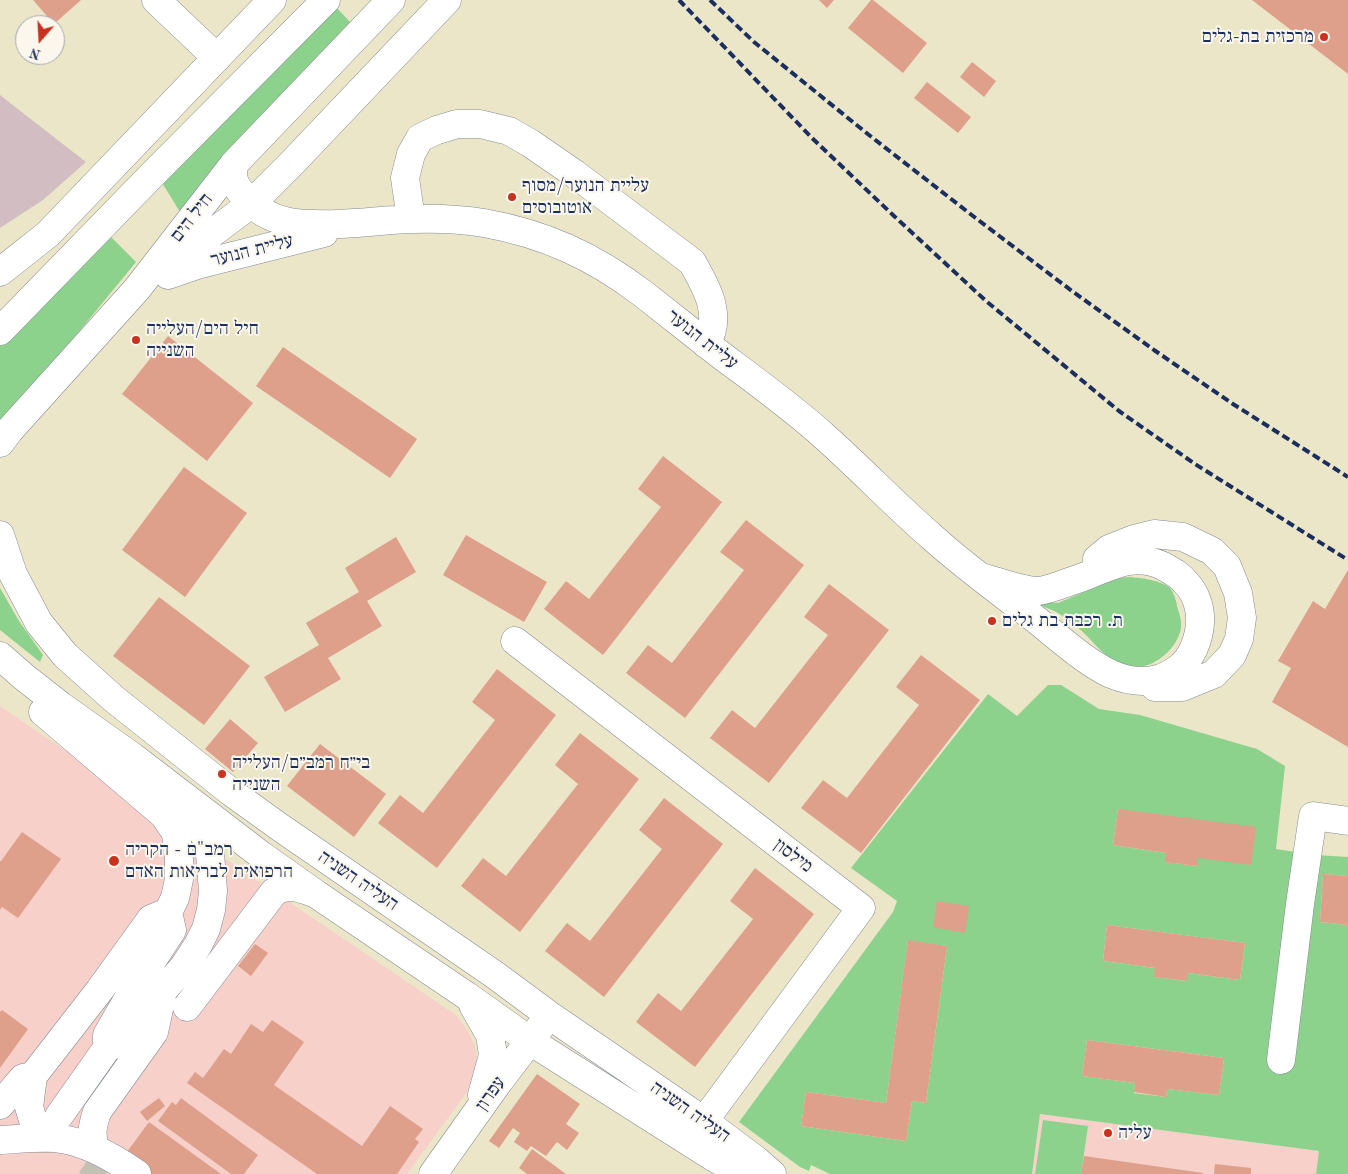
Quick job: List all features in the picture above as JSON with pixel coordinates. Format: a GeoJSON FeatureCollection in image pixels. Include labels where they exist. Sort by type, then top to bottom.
{"type":"FeatureCollection","features":[{"type":"Feature","properties":{"kind":"street"},"geometry":{"type":"LineString","coordinates":[[156,0],[217,58]]}},
{"type":"Feature","properties":{"kind":"street"},"geometry":{"type":"LineString","coordinates":[[0,272],[48,234],[272,0]]}},
{"type":"Feature","properties":{"kind":"street"},"geometry":{"type":"LineString","coordinates":[[0,331],[326,0]]}},
{"type":"Feature","properties":{"kind":"street","name":"חיל הים"},"geometry":{"type":"LineString","coordinates":[[0,444],[9,431],[137,289],[234,164],[392,0]]}},
{"type":"Feature","properties":{"kind":"street"},"geometry":{"type":"LineString","coordinates":[[137,289],[251,204],[447,0]]}},
{"type":"Feature","properties":{"kind":"street"},"geometry":{"type":"LineString","coordinates":[[411,219],[405,178],[411,154],[420,138],[457,124],[480,124],[509,131],[530,142],[575,174],[692,262],[703,281],[713,308],[714,323],[712,335],[706,344]]}},
{"type":"Feature","properties":{"kind":"street","name":"עליית הנוער"},"geometry":{"type":"LineString","coordinates":[[234,164],[233,179],[242,194],[251,204],[269,216],[280,220],[308,225],[448,218],[523,231],[558,243],[599,264],[639,291],[824,435],[932,538],[981,577],[1094,664],[1110,673],[1129,680]]}},
{"type":"Feature","properties":{"kind":"street"},"geometry":{"type":"LineString","coordinates":[[48,234],[150,177]]}},
{"type":"Feature","properties":{"kind":"street","name":"עליית הנוער"},"geometry":{"type":"LineString","coordinates":[[137,289],[197,265],[370,222]]}},
{"type":"Feature","properties":{"kind":"street"},"geometry":{"type":"LineString","coordinates":[[1068,582],[1109,549],[1134,539],[1154,534],[1183,537],[1212,551],[1226,566],[1238,593],[1242,618],[1240,639],[1232,655],[1214,674],[1182,687],[1158,688],[1129,680]]}},
{"type":"Feature","properties":{"kind":"street","name":"העליה השניה"},"geometry":{"type":"LineString","coordinates":[[0,535],[13,574],[39,623],[65,655],[114,699],[231,792],[704,1121],[772,1174]]}},
{"type":"Feature","properties":{"kind":"street"},"geometry":{"type":"LineString","coordinates":[[981,577],[1038,591],[1058,586],[1132,560],[1151,561],[1180,575],[1191,588],[1198,604],[1201,618],[1195,645],[1186,662],[1171,675],[1143,682],[1129,680]]}},
{"type":"Feature","properties":{"kind":"street","name":"מילסון"},"geometry":{"type":"LineString","coordinates":[[515,641],[861,908],[704,1121]]}},
{"type":"Feature","properties":{"kind":"street","name":"העליה השניה"},"geometry":{"type":"LineString","coordinates":[[0,656],[62,706],[316,894],[530,1041],[744,1174]]}},
{"type":"Feature","properties":{"kind":"street"},"geometry":{"type":"LineString","coordinates":[[0,671],[22,694],[164,815],[176,833],[179,879],[175,898],[168,912],[172,930],[136,985],[107,1035],[107,1048]]}},
{"type":"Feature","properties":{"kind":"street"},"geometry":{"type":"LineString","coordinates":[[59,1116],[107,1048],[119,1042],[163,991],[198,945],[206,929],[213,891],[209,842],[197,824],[62,729]]}},
{"type":"Feature","properties":{"kind":"street"},"geometry":{"type":"LineString","coordinates":[[1282,1060],[1300,904],[1313,816],[1348,821]]}},
{"type":"Feature","properties":{"kind":"street"},"geometry":{"type":"LineString","coordinates":[[187,1008],[274,892],[286,887],[316,894]]}},
{"type":"Feature","properties":{"kind":"street"},"geometry":{"type":"LineString","coordinates":[[42,1138],[29,1107],[33,1076],[99,991],[151,919],[168,912]]}},
{"type":"Feature","properties":{"kind":"street"},"geometry":{"type":"LineString","coordinates":[[95,1149],[92,1138],[97,1112],[154,1032],[163,991]]}},
{"type":"Feature","properties":{"kind":"street"},"geometry":{"type":"LineString","coordinates":[[467,996],[490,1035],[492,1055],[478,1112]]}},
{"type":"Feature","properties":{"kind":"street","name":"עפרון"},"geometry":{"type":"LineString","coordinates":[[433,1174],[549,1015]]}},
{"type":"Feature","properties":{"kind":"street"},"geometry":{"type":"LineString","coordinates":[[0,1105],[23,1078],[33,1076]]}},
{"type":"Feature","properties":{"kind":"street"},"geometry":{"type":"LineString","coordinates":[[3,1137],[58,1139],[95,1149],[119,1161],[137,1174]]}},
{"type":"Feature","properties":{"kind":"shaded area"},"geometry":{"type":"Polygon","coordinates":[[[0,95],[86,162],[43,200],[0,228],[0,95]]]}},
{"type":"Feature","properties":{"kind":"shaded area","name":"רמב\"ם - הקריה הרפואית לבריאות האדם"},"geometry":{"type":"Polygon","coordinates":[[[0,706],[456,1015],[468,1031],[475,1046],[477,1061],[475,1077],[467,1092],[407,1174],[0,1174],[0,706]]]}},
{"type":"Feature","properties":{"kind":"shaded area","name":"עליה"},"geometry":{"type":"Polygon","coordinates":[[[1040,1114],[1319,1151],[1316,1174],[1032,1174],[1040,1114]]]}},
{"type":"Feature","properties":{"kind":"green space"},"geometry":{"type":"Polygon","coordinates":[[[335,6],[351,23],[213,168],[180,212],[161,181],[335,6]]]}},
{"type":"Feature","properties":{"kind":"green space"},"geometry":{"type":"Polygon","coordinates":[[[108,234],[136,262],[0,428],[0,346],[108,234]]]}},
{"type":"Feature","properties":{"kind":"green space"},"geometry":{"type":"Polygon","coordinates":[[[1130,577],[1156,581],[1170,588],[1175,597],[1181,619],[1181,628],[1176,642],[1166,654],[1145,666],[1130,667],[1115,662],[1068,620],[1036,604],[1045,602],[1058,603],[1117,578],[1130,577]]]}},
{"type":"Feature","properties":{"kind":"green space"},"geometry":{"type":"Polygon","coordinates":[[[0,588],[19,621],[43,655],[40,662],[0,630],[0,588]]]}},
{"type":"Feature","properties":{"kind":"green space"},"geometry":{"type":"Polygon","coordinates":[[[1048,685],[1061,685],[1099,709],[1140,715],[1257,749],[1285,766],[1276,849],[1316,855],[1348,857],[1348,876],[1323,874],[1320,922],[1348,925],[1348,1174],[1316,1174],[1319,1151],[1040,1114],[1032,1174],[830,1174],[811,1165],[809,1171],[800,1167],[739,1122],[893,912],[897,901],[851,868],[988,694],[1017,716],[1048,685]],[[1118,809],[1113,845],[1166,853],[1166,862],[1198,866],[1198,858],[1118,809]],[[1107,925],[1103,961],[1155,968],[1155,977],[1186,981],[1188,973],[1240,980],[1245,943],[1107,925]],[[908,941],[886,1103],[806,1092],[801,1126],[906,1141],[912,1101],[926,1103],[947,946],[908,941]],[[1087,1040],[1082,1076],[1135,1083],[1134,1093],[1166,1097],[1167,1089],[1219,1095],[1224,1058],[1087,1040]]]}},
{"type":"Feature","properties":{"kind":"green space"},"geometry":{"type":"Polygon","coordinates":[[[1043,1120],[1088,1126],[1081,1174],[1035,1174],[1043,1120]]]}},
{"type":"Feature","properties":{"kind":"building"},"geometry":{"type":"Polygon","coordinates":[[[33,0],[81,0],[64,15],[46,15],[33,0]]]}},
{"type":"Feature","properties":{"kind":"building"},"geometry":{"type":"Polygon","coordinates":[[[819,0],[834,0],[827,8],[819,0]]]}},
{"type":"Feature","properties":{"kind":"building"},"geometry":{"type":"Polygon","coordinates":[[[871,0],[927,43],[903,73],[848,28],[871,0]]]}},
{"type":"Feature","properties":{"kind":"building","name":"מרכזית בת-גלים"},"geometry":{"type":"Polygon","coordinates":[[[1252,0],[1348,0],[1348,74],[1252,0]]]}},
{"type":"Feature","properties":{"kind":"building"},"geometry":{"type":"Polygon","coordinates":[[[972,62],[996,81],[984,97],[960,77],[972,62]]]}},
{"type":"Feature","properties":{"kind":"building"},"geometry":{"type":"Polygon","coordinates":[[[927,82],[971,117],[958,133],[914,98],[927,82]]]}},
{"type":"Feature","properties":{"kind":"building"},"geometry":{"type":"Polygon","coordinates":[[[168,336],[253,403],[207,461],[122,394],[168,336]]]}},
{"type":"Feature","properties":{"kind":"building"},"geometry":{"type":"Polygon","coordinates":[[[283,347],[417,439],[390,478],[256,386],[283,347]]]}},
{"type":"Feature","properties":{"kind":"building"},"geometry":{"type":"Polygon","coordinates":[[[663,456],[722,502],[603,655],[544,609],[566,581],[589,599],[661,507],[638,489],[663,456]]]}},
{"type":"Feature","properties":{"kind":"building"},"geometry":{"type":"Polygon","coordinates":[[[184,467],[247,513],[185,597],[122,550],[184,467]]]}},
{"type":"Feature","properties":{"kind":"building"},"geometry":{"type":"Polygon","coordinates":[[[746,520],[804,565],[685,718],[626,673],[648,645],[672,663],[744,570],[720,552],[746,520]]]}},
{"type":"Feature","properties":{"kind":"building"},"geometry":{"type":"Polygon","coordinates":[[[466,535],[547,582],[524,622],[443,575],[466,535]]]}},
{"type":"Feature","properties":{"kind":"building"},"geometry":{"type":"Polygon","coordinates":[[[396,537],[416,572],[367,601],[382,626],[328,658],[341,679],[285,712],[264,677],[319,645],[306,623],[359,592],[345,568],[396,537]]]}},
{"type":"Feature","properties":{"kind":"building"},"geometry":{"type":"Polygon","coordinates":[[[1348,570],[1348,747],[1272,702],[1291,668],[1278,661],[1313,601],[1325,609],[1348,570]]]}},
{"type":"Feature","properties":{"kind":"building"},"geometry":{"type":"Polygon","coordinates":[[[829,584],[889,630],[769,783],[710,738],[732,710],[755,728],[828,635],[804,617],[829,584]]]}},
{"type":"Feature","properties":{"kind":"building"},"geometry":{"type":"Polygon","coordinates":[[[159,597],[250,666],[204,725],[113,656],[159,597]]]}},
{"type":"Feature","properties":{"kind":"building"},"geometry":{"type":"Polygon","coordinates":[[[921,655],[980,700],[861,853],[801,808],[823,780],[847,798],[919,705],[896,687],[921,655]]]}},
{"type":"Feature","properties":{"kind":"building"},"geometry":{"type":"Polygon","coordinates":[[[497,669],[556,715],[437,868],[378,823],[400,795],[423,813],[495,720],[472,702],[497,669]]]}},
{"type":"Feature","properties":{"kind":"building"},"geometry":{"type":"Polygon","coordinates":[[[230,719],[258,743],[233,772],[205,749],[230,719]]]}},
{"type":"Feature","properties":{"kind":"building"},"geometry":{"type":"Polygon","coordinates":[[[580,733],[639,779],[520,932],[461,886],[483,858],[506,876],[578,784],[555,765],[580,733]]]}},
{"type":"Feature","properties":{"kind":"building"},"geometry":{"type":"Polygon","coordinates":[[[320,744],[386,794],[354,837],[287,786],[320,744]]]}},
{"type":"Feature","properties":{"kind":"building"},"geometry":{"type":"Polygon","coordinates":[[[664,798],[723,844],[604,997],[545,951],[567,923],[590,941],[662,849],[639,830],[664,798]]]}},
{"type":"Feature","properties":{"kind":"building"},"geometry":{"type":"Polygon","coordinates":[[[1118,809],[1256,827],[1251,865],[1198,858],[1198,866],[1165,862],[1166,853],[1113,845],[1118,809]]]}},
{"type":"Feature","properties":{"kind":"building"},"geometry":{"type":"Polygon","coordinates":[[[22,832],[61,859],[18,918],[2,907],[0,910],[0,861],[22,832]]]}},
{"type":"Feature","properties":{"kind":"building"},"geometry":{"type":"Polygon","coordinates":[[[755,868],[814,914],[695,1067],[636,1022],[658,993],[681,1011],[753,919],[730,901],[755,868]]]}},
{"type":"Feature","properties":{"kind":"building"},"geometry":{"type":"Polygon","coordinates":[[[1323,874],[1348,876],[1348,925],[1320,922],[1323,874]]]}},
{"type":"Feature","properties":{"kind":"building"},"geometry":{"type":"Polygon","coordinates":[[[937,901],[969,906],[965,933],[933,927],[937,901]]]}},
{"type":"Feature","properties":{"kind":"building"},"geometry":{"type":"Polygon","coordinates":[[[1107,925],[1245,943],[1240,980],[1188,973],[1187,981],[1154,977],[1155,968],[1103,961],[1107,925]]]}},
{"type":"Feature","properties":{"kind":"building"},"geometry":{"type":"Polygon","coordinates":[[[908,940],[947,946],[926,1103],[912,1101],[906,1141],[801,1126],[806,1092],[886,1103],[908,940]]]}},
{"type":"Feature","properties":{"kind":"building"},"geometry":{"type":"Polygon","coordinates":[[[255,944],[268,953],[251,976],[238,966],[255,944]]]}},
{"type":"Feature","properties":{"kind":"building"},"geometry":{"type":"Polygon","coordinates":[[[2,1010],[28,1029],[0,1068],[0,1012],[2,1010]]]}},
{"type":"Feature","properties":{"kind":"building"},"geometry":{"type":"Polygon","coordinates":[[[272,1020],[304,1042],[274,1085],[362,1146],[390,1106],[423,1129],[415,1139],[419,1142],[397,1174],[317,1174],[187,1083],[195,1072],[203,1078],[224,1049],[231,1054],[251,1024],[263,1032],[272,1020]]]}},
{"type":"Feature","properties":{"kind":"building"},"geometry":{"type":"Polygon","coordinates":[[[1087,1040],[1224,1058],[1219,1095],[1167,1089],[1166,1097],[1134,1092],[1135,1083],[1082,1076],[1087,1040]]]}},
{"type":"Feature","properties":{"kind":"building"},"geometry":{"type":"Polygon","coordinates":[[[537,1074],[580,1104],[566,1124],[579,1133],[567,1150],[557,1142],[546,1156],[531,1146],[527,1151],[514,1142],[520,1133],[513,1128],[499,1148],[489,1141],[537,1074]]]}},
{"type":"Feature","properties":{"kind":"building"},"geometry":{"type":"Polygon","coordinates":[[[159,1098],[165,1106],[147,1121],[140,1112],[159,1098]]]}},
{"type":"Feature","properties":{"kind":"building"},"geometry":{"type":"Polygon","coordinates":[[[181,1098],[258,1155],[244,1174],[231,1174],[158,1121],[172,1102],[176,1105],[181,1098]]]}},
{"type":"Feature","properties":{"kind":"building"},"geometry":{"type":"Polygon","coordinates":[[[149,1122],[221,1174],[148,1174],[124,1156],[149,1122]]]}},
{"type":"Feature","properties":{"kind":"building"},"geometry":{"type":"Polygon","coordinates":[[[532,1149],[566,1174],[527,1174],[519,1168],[532,1149]]]}},
{"type":"Feature","properties":{"kind":"building"},"geometry":{"type":"Polygon","coordinates":[[[1084,1156],[1203,1173],[1203,1174],[1081,1174],[1084,1156]]]}},
{"type":"Feature","properties":{"kind":"building"},"geometry":{"type":"Polygon","coordinates":[[[1215,1164],[1251,1168],[1251,1174],[1214,1174],[1215,1164]]]}},
{"type":"Feature","properties":{"kind":"tunnel"},"geometry":{"type":"LineString","coordinates":[[87,1161],[106,1174]]}},
{"type":"Feature","properties":{"kind":"railway"},"geometry":{"type":"LineString","coordinates":[[679,0],[812,138],[986,301],[1119,411],[1195,464],[1348,560]]}},
{"type":"Feature","properties":{"kind":"railway"},"geometry":{"type":"LineString","coordinates":[[710,0],[754,42],[869,135],[1072,291],[1233,404],[1348,477]]}},
{"type":"Feature","properties":{"kind":"place","name":"מרכזית בת-גלים"},"geometry":{"type":"Point","coordinates":[1324,37]}},
{"type":"Feature","properties":{"kind":"place","name":"עליית הנוער/מסוף אוטובוסים"},"geometry":{"type":"Point","coordinates":[512,197]}},
{"type":"Feature","properties":{"kind":"place","name":"חיל הים/העלייה השנייה"},"geometry":{"type":"Point","coordinates":[136,340]}},
{"type":"Feature","properties":{"kind":"place","name":"ת. רכבת בת גלים"},"geometry":{"type":"Point","coordinates":[992,621]}},
{"type":"Feature","properties":{"kind":"place","name":"בי״ח רמב״ם/העלייה השנייה"},"geometry":{"type":"Point","coordinates":[222,774]}},
{"type":"Feature","properties":{"kind":"place","name":"רמב\"ם - הקריה הרפואית לבריאות האדם"},"geometry":{"type":"Point","coordinates":[114,861]}},
{"type":"Feature","properties":{"kind":"place","name":"עליה"},"geometry":{"type":"Point","coordinates":[1108,1133]}}]}
